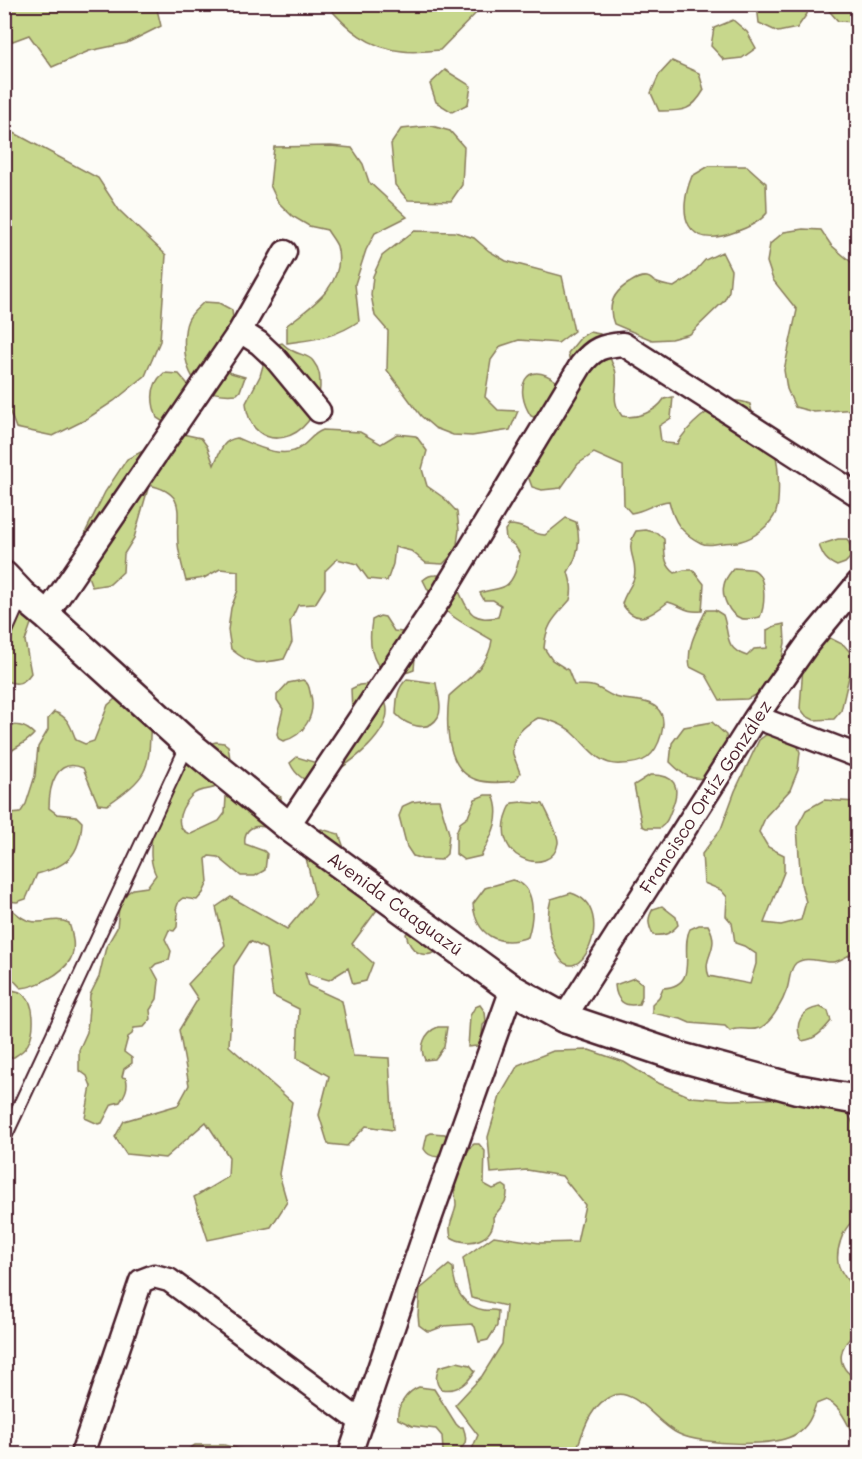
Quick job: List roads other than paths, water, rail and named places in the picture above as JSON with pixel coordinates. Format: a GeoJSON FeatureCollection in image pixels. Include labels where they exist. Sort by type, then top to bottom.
{"type":"FeatureCollection","features":[{"type":"Feature","properties":{"kind":"street"},"geometry":{"type":"LineString","coordinates":[[46,615],[240,331],[285,252]]}},
{"type":"Feature","properties":{"kind":"street"},"geometry":{"type":"LineString","coordinates":[[240,331],[259,343],[275,358],[319,411]]}},
{"type":"Feature","properties":{"kind":"street"},"geometry":{"type":"LineString","coordinates":[[288,826],[439,600],[581,365],[590,354],[604,346],[623,344],[858,495]]}},
{"type":"Feature","properties":{"kind":"street","name":"Francisco Ortíz González"},"geometry":{"type":"LineString","coordinates":[[564,1018],[756,717],[809,642],[858,583]]}},
{"type":"Feature","properties":{"kind":"street","name":"Avenida Caaguazú"},"geometry":{"type":"LineString","coordinates":[[13,586],[188,744],[288,826],[512,989],[564,1018],[680,1057],[797,1089],[858,1100]]}},
{"type":"Feature","properties":{"kind":"street"},"geometry":{"type":"LineString","coordinates":[[756,717],[858,756]]}},
{"type":"Feature","properties":{"kind":"street"},"geometry":{"type":"LineString","coordinates":[[350,1455],[512,989]]}},
{"type":"Feature","properties":{"kind":"street"},"geometry":{"type":"LineString","coordinates":[[82,1455],[141,1281],[154,1276],[170,1280],[360,1421]]}},
{"type":"Feature","properties":{"kind":"lane"},"geometry":{"type":"LineString","coordinates":[[4,636],[13,586]]}},
{"type":"Feature","properties":{"kind":"lane"},"geometry":{"type":"LineString","coordinates":[[4,1139],[188,744]]}}]}
